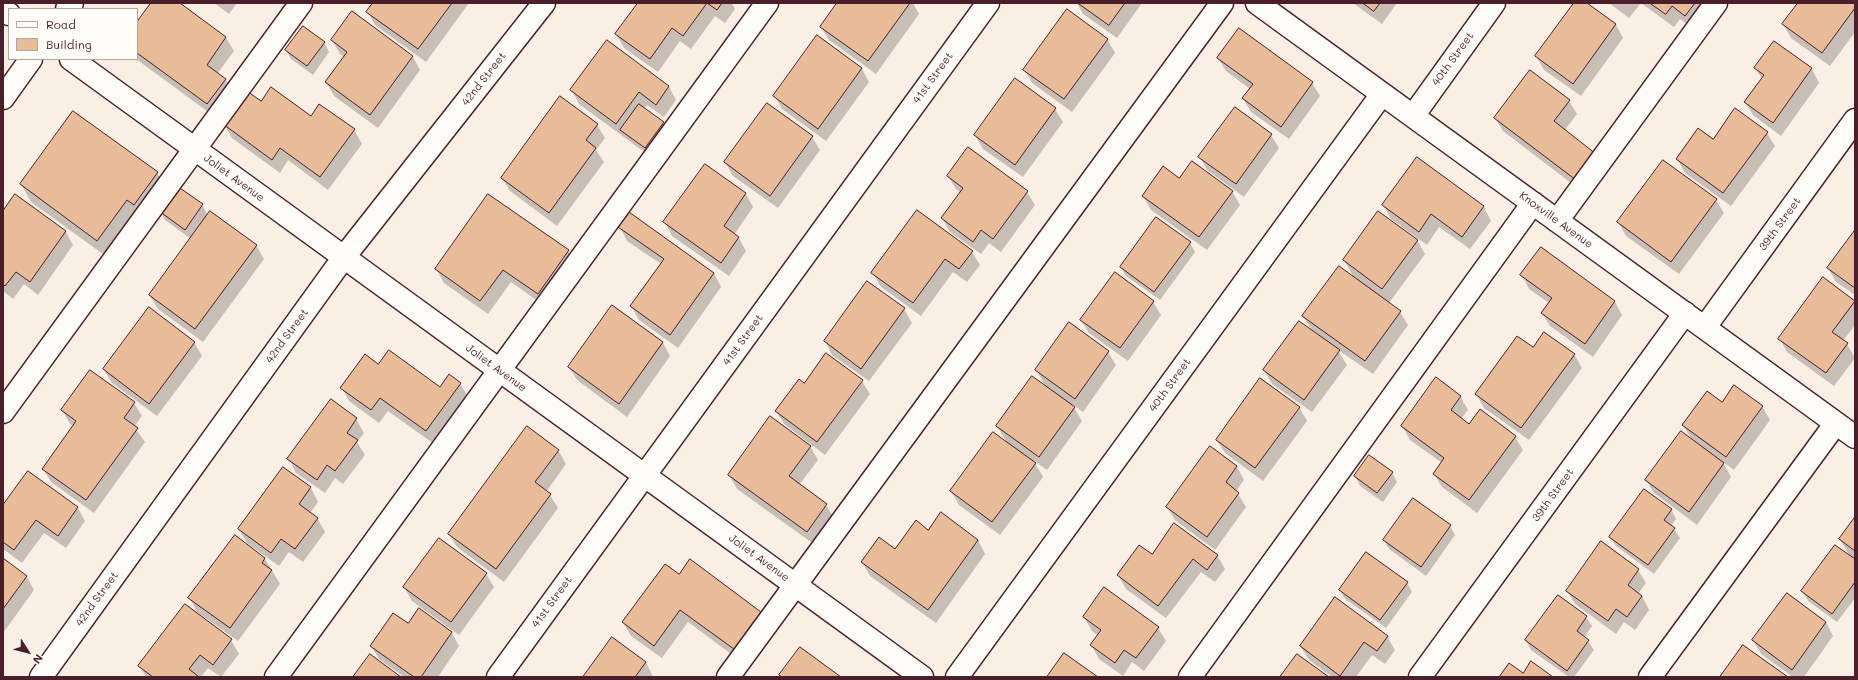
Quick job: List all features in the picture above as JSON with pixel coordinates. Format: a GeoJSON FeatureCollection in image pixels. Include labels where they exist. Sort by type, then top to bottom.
{"type":"FeatureCollection","features":[{"type":"Feature","properties":{"kind":"street"},"geometry":{"type":"LineString","coordinates":[[3,412],[301,3]]}},
{"type":"Feature","properties":{"kind":"street","name":"42nd Street"},"geometry":{"type":"LineString","coordinates":[[41,677],[344,257],[544,3]]}},
{"type":"Feature","properties":{"kind":"street"},"geometry":{"type":"LineString","coordinates":[[276,677],[767,3]]}},
{"type":"Feature","properties":{"kind":"street","name":"41st Street"},"geometry":{"type":"LineString","coordinates":[[498,677],[988,3]]}},
{"type":"Feature","properties":{"kind":"street"},"geometry":{"type":"LineString","coordinates":[[728,677],[1222,3]]}},
{"type":"Feature","properties":{"kind":"street","name":"40th Street"},"geometry":{"type":"LineString","coordinates":[[1412,116],[1494,3]]}},
{"type":"Feature","properties":{"kind":"street"},"geometry":{"type":"LineString","coordinates":[[1557,221],[1716,3]]}},
{"type":"Feature","properties":{"kind":"street","name":"Knoxville Avenue"},"geometry":{"type":"LineString","coordinates":[[1264,5],[1412,116],[1849,430]]}},
{"type":"Feature","properties":{"kind":"street"},"geometry":{"type":"LineString","coordinates":[[3,98],[30,60]]}},
{"type":"Feature","properties":{"kind":"street","name":"Joliet Avenue"},"geometry":{"type":"LineString","coordinates":[[72,60],[922,677]]}},
{"type":"Feature","properties":{"kind":"street","name":"40th Street"},"geometry":{"type":"LineString","coordinates":[[957,677],[1382,94]]}},
{"type":"Feature","properties":{"kind":"street","name":"39th Street"},"geometry":{"type":"LineString","coordinates":[[1705,328],[1855,120]]}},
{"type":"Feature","properties":{"kind":"street"},"geometry":{"type":"LineString","coordinates":[[1190,677],[1533,203]]}},
{"type":"Feature","properties":{"kind":"street","name":"39th Street"},"geometry":{"type":"LineString","coordinates":[[1420,677],[1685,313]]}},
{"type":"Feature","properties":{"kind":"street"},"geometry":{"type":"LineString","coordinates":[[1650,677],[1849,430]]}},
{"type":"Feature","properties":{"kind":"building"},"geometry":{"type":"Polygon","coordinates":[[[151,3],[180,3],[226,37],[207,65],[226,79],[207,104],[138,54],[138,21],[151,3]]]}},
{"type":"Feature","properties":{"kind":"building"},"geometry":{"type":"Polygon","coordinates":[[[373,3],[452,3],[418,49],[366,12],[373,3]]]}},
{"type":"Feature","properties":{"kind":"building"},"geometry":{"type":"Polygon","coordinates":[[[638,3],[707,3],[683,36],[672,28],[650,59],[615,34],[638,3]]]}},
{"type":"Feature","properties":{"kind":"building"},"geometry":{"type":"Polygon","coordinates":[[[707,3],[722,3],[717,10],[707,3]]]}},
{"type":"Feature","properties":{"kind":"building"},"geometry":{"type":"Polygon","coordinates":[[[837,3],[910,3],[868,61],[820,27],[837,3]]]}},
{"type":"Feature","properties":{"kind":"building"},"geometry":{"type":"Polygon","coordinates":[[[1078,3],[1125,3],[1109,25],[1078,3]]]}},
{"type":"Feature","properties":{"kind":"building"},"geometry":{"type":"Polygon","coordinates":[[[1363,3],[1380,3],[1374,11],[1363,3]]]}},
{"type":"Feature","properties":{"kind":"building"},"geometry":{"type":"Polygon","coordinates":[[[1574,3],[1587,3],[1616,24],[1573,84],[1535,56],[1574,3]]]}},
{"type":"Feature","properties":{"kind":"building"},"geometry":{"type":"Polygon","coordinates":[[[1650,3],[1695,3],[1685,16],[1672,6],[1666,14],[1650,3]]]}},
{"type":"Feature","properties":{"kind":"building"},"geometry":{"type":"Polygon","coordinates":[[[1798,3],[1855,3],[1855,8],[1822,53],[1782,24],[1798,3]]]}},
{"type":"Feature","properties":{"kind":"building"},"geometry":{"type":"Polygon","coordinates":[[[1067,9],[1108,39],[1064,99],[1023,70],[1067,9]]]}},
{"type":"Feature","properties":{"kind":"building"},"geometry":{"type":"Polygon","coordinates":[[[352,11],[413,56],[370,115],[325,82],[347,52],[331,40],[352,11]]]}},
{"type":"Feature","properties":{"kind":"building"},"geometry":{"type":"Polygon","coordinates":[[[303,26],[325,42],[307,66],[285,50],[303,26]]]}},
{"type":"Feature","properties":{"kind":"building"},"geometry":{"type":"Polygon","coordinates":[[[1239,28],[1313,82],[1281,127],[1242,98],[1253,84],[1217,58],[1239,28]]]}},
{"type":"Feature","properties":{"kind":"building"},"geometry":{"type":"Polygon","coordinates":[[[817,35],[862,68],[818,129],[773,96],[817,35]]]}},
{"type":"Feature","properties":{"kind":"building"},"geometry":{"type":"Polygon","coordinates":[[[607,40],[669,86],[656,105],[639,92],[616,124],[570,90],[607,40]]]}},
{"type":"Feature","properties":{"kind":"building"},"geometry":{"type":"Polygon","coordinates":[[[1774,41],[1812,68],[1773,123],[1744,102],[1764,75],[1754,68],[1774,41]]]}},
{"type":"Feature","properties":{"kind":"building"},"geometry":{"type":"Polygon","coordinates":[[[1530,70],[1570,100],[1554,121],[1596,154],[1576,180],[1494,118],[1530,70]]]}},
{"type":"Feature","properties":{"kind":"building"},"geometry":{"type":"Polygon","coordinates":[[[1015,78],[1056,108],[1015,165],[974,135],[1015,78]]]}},
{"type":"Feature","properties":{"kind":"building"},"geometry":{"type":"Polygon","coordinates":[[[271,87],[311,116],[319,104],[355,129],[320,177],[280,148],[272,160],[223,124],[247,91],[261,101],[271,87]]]}},
{"type":"Feature","properties":{"kind":"building"},"geometry":{"type":"Polygon","coordinates":[[[560,96],[598,124],[586,140],[596,148],[549,213],[501,178],[560,96]]]}},
{"type":"Feature","properties":{"kind":"building"},"geometry":{"type":"Polygon","coordinates":[[[767,103],[813,136],[770,196],[724,162],[767,103]]]}},
{"type":"Feature","properties":{"kind":"building"},"geometry":{"type":"Polygon","coordinates":[[[639,104],[664,122],[645,148],[620,130],[639,104]]]}},
{"type":"Feature","properties":{"kind":"building"},"geometry":{"type":"Polygon","coordinates":[[[1235,107],[1272,134],[1236,184],[1198,157],[1235,107]]]}},
{"type":"Feature","properties":{"kind":"building"},"geometry":{"type":"Polygon","coordinates":[[[1735,108],[1768,132],[1723,193],[1676,159],[1698,128],[1713,139],[1735,108]]]}},
{"type":"Feature","properties":{"kind":"building"},"geometry":{"type":"Polygon","coordinates":[[[73,111],[158,172],[134,205],[127,200],[97,241],[20,184],[73,111]]]}},
{"type":"Feature","properties":{"kind":"building"},"geometry":{"type":"Polygon","coordinates":[[[968,147],[1028,191],[993,239],[981,230],[973,242],[941,218],[963,188],[947,176],[968,147]]]}},
{"type":"Feature","properties":{"kind":"building"},"geometry":{"type":"Polygon","coordinates":[[[1417,157],[1484,206],[1462,237],[1431,214],[1419,232],[1382,205],[1417,157]]]}},
{"type":"Feature","properties":{"kind":"building"},"geometry":{"type":"Polygon","coordinates":[[[1663,160],[1717,199],[1671,262],[1617,222],[1663,160]]]}},
{"type":"Feature","properties":{"kind":"building"},"geometry":{"type":"Polygon","coordinates":[[[1192,161],[1233,191],[1199,237],[1142,196],[1163,166],[1179,178],[1192,161]]]}},
{"type":"Feature","properties":{"kind":"building"},"geometry":{"type":"Polygon","coordinates":[[[705,164],[746,193],[724,226],[739,237],[721,263],[663,222],[705,164]]]}},
{"type":"Feature","properties":{"kind":"building"},"geometry":{"type":"Polygon","coordinates":[[[177,186],[203,204],[185,230],[159,211],[177,186]]]}},
{"type":"Feature","properties":{"kind":"building"},"geometry":{"type":"Polygon","coordinates":[[[15,194],[66,231],[30,282],[16,272],[5,286],[3,284],[3,211],[15,194]]]}},
{"type":"Feature","properties":{"kind":"building"},"geometry":{"type":"Polygon","coordinates":[[[488,194],[569,250],[538,294],[503,270],[480,301],[435,269],[488,194]]]}},
{"type":"Feature","properties":{"kind":"building"},"geometry":{"type":"Polygon","coordinates":[[[917,210],[973,251],[959,269],[945,259],[913,303],[871,273],[917,210]]]}},
{"type":"Feature","properties":{"kind":"building"},"geometry":{"type":"Polygon","coordinates":[[[210,211],[257,245],[195,329],[149,295],[210,211]]]}},
{"type":"Feature","properties":{"kind":"building"},"geometry":{"type":"Polygon","coordinates":[[[1378,211],[1418,240],[1382,289],[1343,260],[1378,211]]]}},
{"type":"Feature","properties":{"kind":"building"},"geometry":{"type":"Polygon","coordinates":[[[629,212],[714,273],[670,335],[630,306],[664,259],[618,227],[629,212]]]}},
{"type":"Feature","properties":{"kind":"building"},"geometry":{"type":"Polygon","coordinates":[[[1156,217],[1191,242],[1154,292],[1120,267],[1156,217]]]}},
{"type":"Feature","properties":{"kind":"building"},"geometry":{"type":"Polygon","coordinates":[[[1855,230],[1855,288],[1827,268],[1855,230]]]}},
{"type":"Feature","properties":{"kind":"building"},"geometry":{"type":"Polygon","coordinates":[[[1541,247],[1615,301],[1585,344],[1541,313],[1552,298],[1520,275],[1541,247]]]}},
{"type":"Feature","properties":{"kind":"building"},"geometry":{"type":"Polygon","coordinates":[[[1339,266],[1401,311],[1365,361],[1302,316],[1339,266]]]}},
{"type":"Feature","properties":{"kind":"building"},"geometry":{"type":"Polygon","coordinates":[[[1115,272],[1154,301],[1120,348],[1080,320],[1115,272]]]}},
{"type":"Feature","properties":{"kind":"building"},"geometry":{"type":"Polygon","coordinates":[[[1823,277],[1855,301],[1832,332],[1848,343],[1826,373],[1778,339],[1823,277]]]}},
{"type":"Feature","properties":{"kind":"building"},"geometry":{"type":"Polygon","coordinates":[[[867,281],[905,308],[861,369],[824,341],[867,281]]]}},
{"type":"Feature","properties":{"kind":"building"},"geometry":{"type":"Polygon","coordinates":[[[612,305],[663,342],[619,404],[568,367],[612,305]]]}},
{"type":"Feature","properties":{"kind":"building"},"geometry":{"type":"Polygon","coordinates":[[[149,307],[195,342],[149,404],[103,369],[149,307]]]}},
{"type":"Feature","properties":{"kind":"building"},"geometry":{"type":"Polygon","coordinates":[[[1299,321],[1340,350],[1304,400],[1263,370],[1299,321]]]}},
{"type":"Feature","properties":{"kind":"building"},"geometry":{"type":"Polygon","coordinates":[[[1069,322],[1109,351],[1075,399],[1035,370],[1069,322]]]}},
{"type":"Feature","properties":{"kind":"building"},"geometry":{"type":"Polygon","coordinates":[[[1544,332],[1575,354],[1521,428],[1475,394],[1517,336],[1533,347],[1544,332]]]}},
{"type":"Feature","properties":{"kind":"building"},"geometry":{"type":"Polygon","coordinates":[[[389,350],[440,387],[449,374],[461,383],[426,431],[380,398],[371,410],[340,388],[365,354],[378,364],[389,350]]]}},
{"type":"Feature","properties":{"kind":"building"},"geometry":{"type":"Polygon","coordinates":[[[826,353],[863,380],[817,442],[775,411],[799,379],[804,383],[826,353]]]}},
{"type":"Feature","properties":{"kind":"building"},"geometry":{"type":"Polygon","coordinates":[[[90,370],[135,402],[124,418],[138,428],[86,500],[42,469],[76,421],[61,410],[90,370]]]}},
{"type":"Feature","properties":{"kind":"building"},"geometry":{"type":"Polygon","coordinates":[[[1032,376],[1075,407],[1039,457],[996,426],[1032,376]]]}},
{"type":"Feature","properties":{"kind":"building"},"geometry":{"type":"Polygon","coordinates":[[[1436,377],[1461,396],[1451,410],[1469,424],[1480,409],[1516,436],[1469,500],[1433,474],[1444,458],[1401,426],[1436,377]]]}},
{"type":"Feature","properties":{"kind":"building"},"geometry":{"type":"Polygon","coordinates":[[[1260,378],[1300,407],[1255,468],[1216,440],[1260,378]]]}},
{"type":"Feature","properties":{"kind":"building"},"geometry":{"type":"Polygon","coordinates":[[[1734,385],[1763,406],[1726,457],[1682,425],[1707,391],[1722,402],[1734,385]]]}},
{"type":"Feature","properties":{"kind":"building"},"geometry":{"type":"Polygon","coordinates":[[[331,399],[357,418],[347,433],[358,440],[335,471],[327,465],[317,480],[287,459],[331,399]]]}},
{"type":"Feature","properties":{"kind":"building"},"geometry":{"type":"Polygon","coordinates":[[[770,416],[811,446],[789,476],[827,504],[807,532],[728,475],[770,416]]]}},
{"type":"Feature","properties":{"kind":"building"},"geometry":{"type":"Polygon","coordinates":[[[527,426],[559,450],[535,482],[551,494],[496,569],[448,534],[527,426]]]}},
{"type":"Feature","properties":{"kind":"building"},"geometry":{"type":"Polygon","coordinates":[[[1681,431],[1724,463],[1689,512],[1645,480],[1681,431]]]}},
{"type":"Feature","properties":{"kind":"building"},"geometry":{"type":"Polygon","coordinates":[[[993,432],[1036,463],[992,522],[950,491],[993,432]]]}},
{"type":"Feature","properties":{"kind":"building"},"geometry":{"type":"Polygon","coordinates":[[[1210,446],[1237,466],[1226,482],[1239,493],[1207,537],[1166,507],[1210,446]]]}},
{"type":"Feature","properties":{"kind":"building"},"geometry":{"type":"Polygon","coordinates":[[[1369,455],[1393,472],[1377,493],[1354,476],[1369,455]]]}},
{"type":"Feature","properties":{"kind":"building"},"geometry":{"type":"Polygon","coordinates":[[[283,467],[311,487],[299,504],[318,518],[295,549],[281,539],[271,553],[238,529],[283,467]]]}},
{"type":"Feature","properties":{"kind":"building"},"geometry":{"type":"Polygon","coordinates":[[[28,471],[78,507],[58,536],[36,520],[14,550],[3,542],[3,505],[28,471]]]}},
{"type":"Feature","properties":{"kind":"building"},"geometry":{"type":"Polygon","coordinates":[[[1644,489],[1672,509],[1664,520],[1675,528],[1648,565],[1609,537],[1644,489]]]}},
{"type":"Feature","properties":{"kind":"building"},"geometry":{"type":"Polygon","coordinates":[[[1413,498],[1451,525],[1421,567],[1383,540],[1413,498]]]}},
{"type":"Feature","properties":{"kind":"building"},"geometry":{"type":"Polygon","coordinates":[[[941,512],[978,540],[928,610],[861,562],[879,537],[895,549],[916,520],[928,530],[941,512]]]}},
{"type":"Feature","properties":{"kind":"building"},"geometry":{"type":"Polygon","coordinates":[[[1855,517],[1855,551],[1839,539],[1855,517]]]}},
{"type":"Feature","properties":{"kind":"building"},"geometry":{"type":"Polygon","coordinates":[[[1174,523],[1218,555],[1207,570],[1193,559],[1158,606],[1117,575],[1139,545],[1152,554],[1174,523]]]}},
{"type":"Feature","properties":{"kind":"building"},"geometry":{"type":"Polygon","coordinates":[[[235,535],[265,558],[262,563],[272,570],[230,628],[188,598],[235,535]]]}},
{"type":"Feature","properties":{"kind":"building"},"geometry":{"type":"Polygon","coordinates":[[[439,538],[487,573],[451,622],[403,587],[439,538]]]}},
{"type":"Feature","properties":{"kind":"building"},"geometry":{"type":"Polygon","coordinates":[[[1601,541],[1639,569],[1628,585],[1642,596],[1627,617],[1616,609],[1608,621],[1566,591],[1601,541]]]}},
{"type":"Feature","properties":{"kind":"building"},"geometry":{"type":"Polygon","coordinates":[[[1835,545],[1855,559],[1855,582],[1832,614],[1801,591],[1835,545]]]}},
{"type":"Feature","properties":{"kind":"building"},"geometry":{"type":"Polygon","coordinates":[[[1366,552],[1408,582],[1380,620],[1339,590],[1366,552]]]}},
{"type":"Feature","properties":{"kind":"building"},"geometry":{"type":"Polygon","coordinates":[[[3,558],[27,576],[3,609],[3,558]]]}},
{"type":"Feature","properties":{"kind":"building"},"geometry":{"type":"Polygon","coordinates":[[[690,559],[765,615],[738,652],[680,610],[654,646],[622,622],[665,564],[679,574],[690,559]]]}},
{"type":"Feature","properties":{"kind":"building"},"geometry":{"type":"Polygon","coordinates":[[[1104,587],[1159,627],[1136,658],[1124,650],[1115,663],[1090,645],[1101,630],[1083,617],[1104,587]]]}},
{"type":"Feature","properties":{"kind":"building"},"geometry":{"type":"Polygon","coordinates":[[[1787,593],[1826,622],[1792,670],[1752,640],[1787,593]]]}},
{"type":"Feature","properties":{"kind":"building"},"geometry":{"type":"Polygon","coordinates":[[[1558,595],[1587,616],[1577,631],[1589,640],[1567,671],[1525,640],[1558,595]]]}},
{"type":"Feature","properties":{"kind":"building"},"geometry":{"type":"Polygon","coordinates":[[[1335,597],[1388,636],[1377,651],[1364,642],[1340,676],[1300,646],[1335,597]]]}},
{"type":"Feature","properties":{"kind":"building"},"geometry":{"type":"Polygon","coordinates":[[[185,604],[232,639],[213,665],[200,655],[189,669],[199,677],[153,677],[138,666],[185,604]]]}},
{"type":"Feature","properties":{"kind":"building"},"geometry":{"type":"Polygon","coordinates":[[[419,608],[452,632],[421,677],[414,677],[370,646],[393,613],[408,623],[419,608]]]}},
{"type":"Feature","properties":{"kind":"building"},"geometry":{"type":"Polygon","coordinates":[[[612,637],[646,662],[635,677],[583,677],[612,637]]]}},
{"type":"Feature","properties":{"kind":"building"},"geometry":{"type":"Polygon","coordinates":[[[1743,645],[1788,677],[1720,677],[1743,645]]]}},
{"type":"Feature","properties":{"kind":"building"},"geometry":{"type":"Polygon","coordinates":[[[800,647],[841,677],[782,677],[779,675],[800,647]]]}},
{"type":"Feature","properties":{"kind":"building"},"geometry":{"type":"Polygon","coordinates":[[[1064,653],[1098,677],[1047,677],[1064,653]]]}},
{"type":"Feature","properties":{"kind":"building"},"geometry":{"type":"Polygon","coordinates":[[[370,654],[401,677],[353,677],[370,654]]]}},
{"type":"Feature","properties":{"kind":"building"},"geometry":{"type":"Polygon","coordinates":[[[1297,654],[1329,677],[1280,677],[1297,654]]]}},
{"type":"Feature","properties":{"kind":"building"},"geometry":{"type":"Polygon","coordinates":[[[1531,661],[1553,677],[1499,677],[1509,663],[1523,673],[1531,661]]]}}]}
